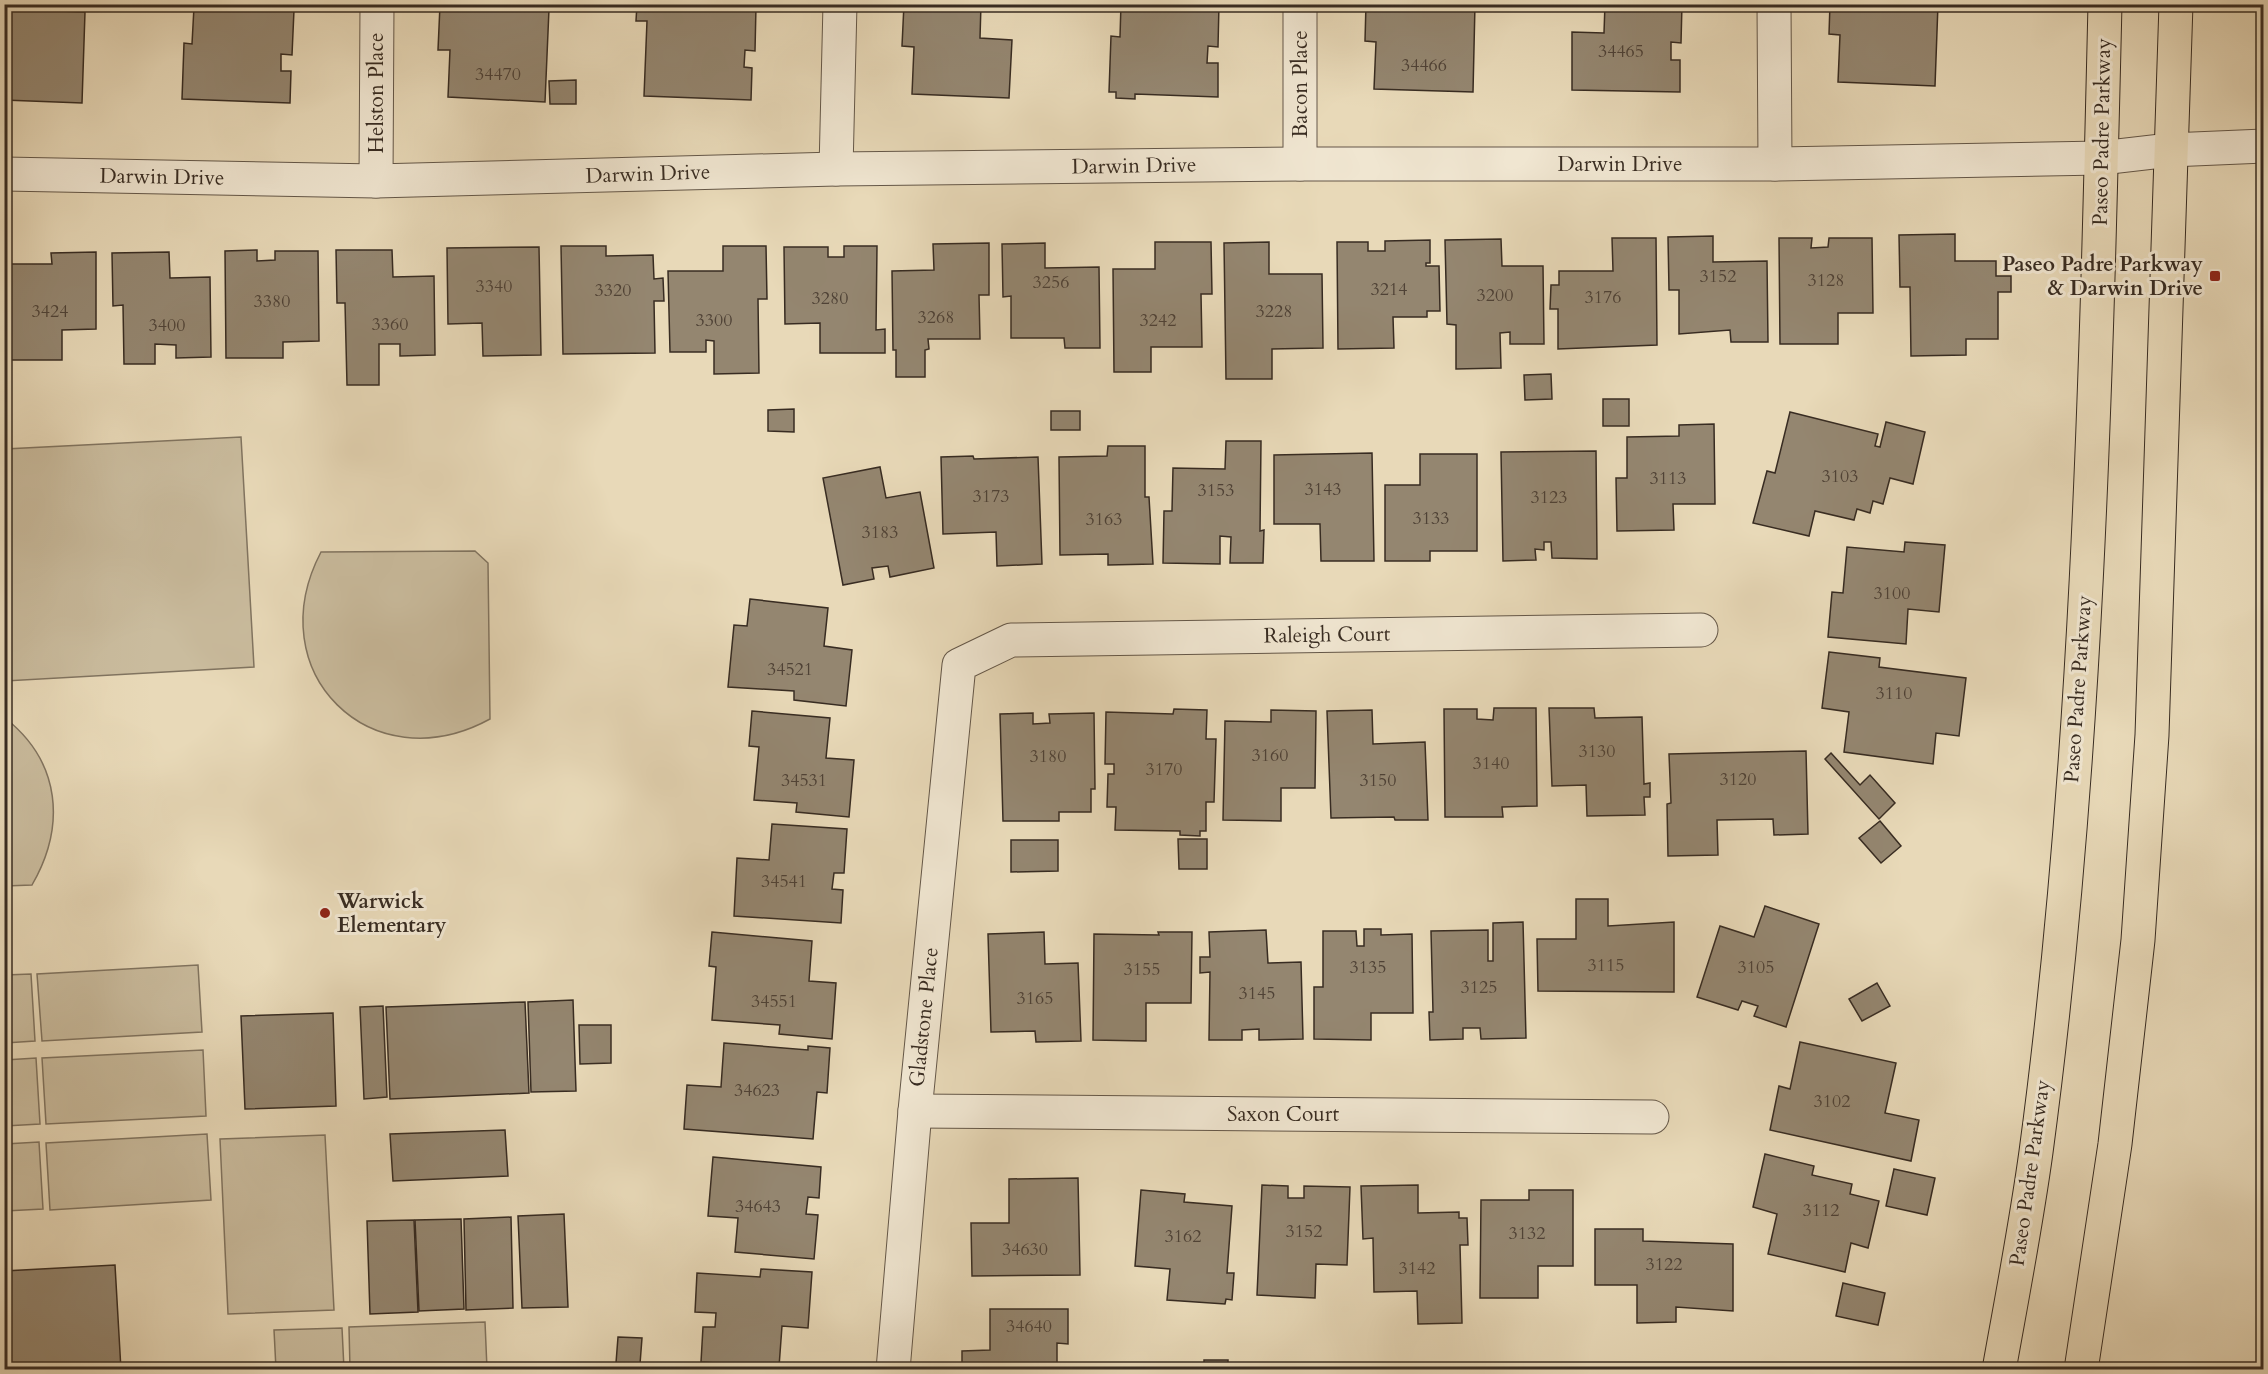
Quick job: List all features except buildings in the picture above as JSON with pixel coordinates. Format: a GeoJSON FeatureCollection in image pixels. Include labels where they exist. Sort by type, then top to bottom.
{"type":"FeatureCollection","features":[{"type":"Feature","properties":{"kind":"main road","name":"Paseo Padre Parkway"},"geometry":{"type":"LineString","coordinates":[[2000,1370],[2036,1154],[2060,938],[2077,721],[2098,330],[2105,4]]}},
{"type":"Feature","properties":{"kind":"main road"},"geometry":{"type":"LineString","coordinates":[[2080,1370],[2115,1144],[2138,940],[2152,735],[2176,4]]}},
{"type":"Feature","properties":{"kind":"street","name":"Helston Place"},"geometry":{"type":"LineString","coordinates":[[376,181],[377,4]]}},
{"type":"Feature","properties":{"kind":"street"},"geometry":{"type":"LineString","coordinates":[[836,169],[840,4]]}},
{"type":"Feature","properties":{"kind":"street","name":"Bacon Place"},"geometry":{"type":"LineString","coordinates":[[1300,4],[1300,164]]}},
{"type":"Feature","properties":{"kind":"street"},"geometry":{"type":"LineString","coordinates":[[1774,4],[1775,164]]}},
{"type":"Feature","properties":{"kind":"street","name":"Darwin Drive"},"geometry":{"type":"LineString","coordinates":[[4,174],[376,181],[836,169],[1300,164],[1775,164],[2101,158],[2170,150],[2264,146]]}},
{"type":"Feature","properties":{"kind":"street","name":"Raleigh Court"},"geometry":{"type":"LineString","coordinates":[[959,665],[1011,640],[1701,630]]}},
{"type":"Feature","properties":{"kind":"street","name":"Gladstone Place"},"geometry":{"type":"LineString","coordinates":[[893,1370],[915,1111],[959,665]]}},
{"type":"Feature","properties":{"kind":"street","name":"Saxon Court"},"geometry":{"type":"LineString","coordinates":[[915,1111],[1652,1117]]}},
{"type":"Feature","properties":{"kind":"shaded area"},"geometry":{"type":"Polygon","coordinates":[[[241,437],[254,667],[5,681],[5,449],[241,437]]]}},
{"type":"Feature","properties":{"kind":"shaded area"},"geometry":{"type":"Polygon","coordinates":[[[475,551],[488,563],[490,719],[446,735],[405,737],[368,726],[337,705],[315,675],[304,638],[305,596],[321,552],[475,551]]]}},
{"type":"Feature","properties":{"kind":"shaded area"},"geometry":{"type":"Polygon","coordinates":[[[5,718],[24,735],[38,754],[47,775],[52,796],[53,818],[50,840],[43,863],[32,885],[5,886],[5,718]]]}},
{"type":"Feature","properties":{"kind":"shaded area"},"geometry":{"type":"Polygon","coordinates":[[[198,965],[202,1032],[42,1041],[37,974],[198,965]]]}},
{"type":"Feature","properties":{"kind":"shaded area"},"geometry":{"type":"Polygon","coordinates":[[[31,974],[35,1041],[5,1043],[5,975],[31,974]]]}},
{"type":"Feature","properties":{"kind":"shaded area"},"geometry":{"type":"Polygon","coordinates":[[[203,1050],[206,1116],[46,1124],[42,1058],[203,1050]]]}},
{"type":"Feature","properties":{"kind":"shaded area"},"geometry":{"type":"Polygon","coordinates":[[[36,1058],[40,1124],[5,1126],[5,1060],[36,1058]]]}},
{"type":"Feature","properties":{"kind":"shaded area"},"geometry":{"type":"Polygon","coordinates":[[[207,1134],[211,1200],[50,1210],[46,1143],[207,1134]]]}},
{"type":"Feature","properties":{"kind":"shaded area"},"geometry":{"type":"Polygon","coordinates":[[[325,1135],[334,1310],[228,1314],[220,1139],[325,1135]]]}},
{"type":"Feature","properties":{"kind":"shaded area"},"geometry":{"type":"Polygon","coordinates":[[[39,1142],[43,1209],[5,1211],[5,1144],[39,1142]]]}},
{"type":"Feature","properties":{"kind":"shaded area"},"geometry":{"type":"Polygon","coordinates":[[[485,1322],[487,1369],[350,1369],[349,1327],[485,1322]]]}},
{"type":"Feature","properties":{"kind":"shaded area"},"geometry":{"type":"Polygon","coordinates":[[[342,1328],[344,1369],[276,1369],[274,1330],[342,1328]]]}},
{"type":"Feature","properties":{"kind":"place","name":"Paseo Padre Parkway & Darwin Drive"},"geometry":{"type":"Point","coordinates":[2215,276]}},
{"type":"Feature","properties":{"kind":"place","name":"Warwick Elementary"},"geometry":{"type":"Point","coordinates":[325,913]}}]}
